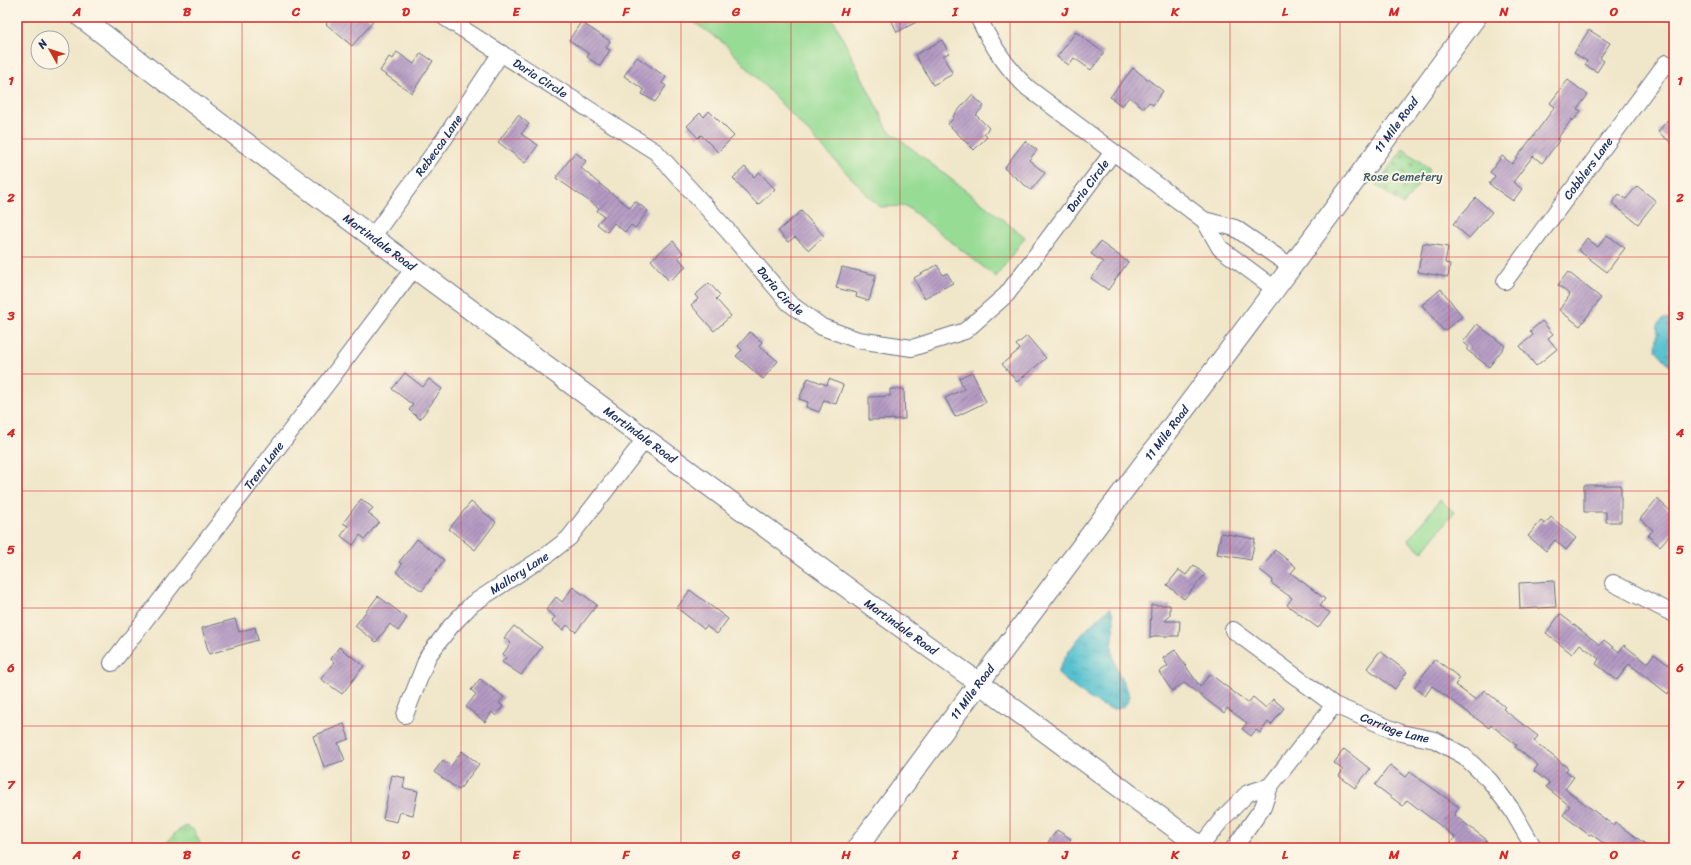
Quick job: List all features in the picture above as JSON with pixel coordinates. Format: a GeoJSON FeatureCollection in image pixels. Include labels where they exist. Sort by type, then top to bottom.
{"type":"FeatureCollection","features":[{"type":"Feature","properties":{"kind":"street","name":"Martindale Road"},"geometry":{"type":"LineString","coordinates":[[81,17],[218,122],[414,268],[646,438],[887,618],[979,683],[1201,847]]}},
{"type":"Feature","properties":{"kind":"street","name":"Daria Circle"},"geometry":{"type":"LineString","coordinates":[[444,17],[656,152],[727,230],[789,304],[822,327],[858,340],[912,348],[965,331],[1007,294],[1113,152]]}},
{"type":"Feature","properties":{"kind":"street","name":"Daria Circle"},"geometry":{"type":"LineString","coordinates":[[978,17],[996,50],[1016,78],[1204,220],[1235,228],[1292,268]]}},
{"type":"Feature","properties":{"kind":"street","name":"11 Mile Road"},"geometry":{"type":"LineString","coordinates":[[858,848],[979,683],[1292,268],[1476,17]]}},
{"type":"Feature","properties":{"kind":"street","name":"Rebecca Lane"},"geometry":{"type":"LineString","coordinates":[[373,236],[444,139],[501,53]]}},
{"type":"Feature","properties":{"kind":"street","name":"Cobblers Lane"},"geometry":{"type":"LineString","coordinates":[[1505,281],[1666,62],[1674,68]]}},
{"type":"Feature","properties":{"kind":"street","name":"Daria Circle"},"geometry":{"type":"LineString","coordinates":[[1204,220],[1220,248],[1275,289]]}},
{"type":"Feature","properties":{"kind":"street","name":"Trena Lane"},"geometry":{"type":"LineString","coordinates":[[112,663],[325,388],[414,268]]}},
{"type":"Feature","properties":{"kind":"street","name":"Mallory Lane"},"geometry":{"type":"LineString","coordinates":[[404,715],[428,656],[451,626],[472,604],[547,555],[569,538],[646,438]]}},
{"type":"Feature","properties":{"kind":"street"},"geometry":{"type":"LineString","coordinates":[[1613,583],[1674,614]]}},
{"type":"Feature","properties":{"kind":"street","name":"Carriage Lane"},"geometry":{"type":"LineString","coordinates":[[1233,630],[1334,706],[1402,733],[1435,740],[1464,756],[1490,781],[1512,810],[1534,848]]}},
{"type":"Feature","properties":{"kind":"street"},"geometry":{"type":"LineString","coordinates":[[1234,848],[1263,807],[1270,786],[1334,706]]}},
{"type":"Feature","properties":{"kind":"street"},"geometry":{"type":"LineString","coordinates":[[1201,847],[1223,818],[1248,793],[1270,786]]}},
{"type":"Feature","properties":{"kind":"green space"},"geometry":{"type":"Polygon","coordinates":[[[687,17],[832,17],[888,130],[1025,237],[996,277],[906,206],[879,207],[725,44],[687,17]]]}},
{"type":"Feature","properties":{"kind":"green space","name":"Rose Cemetery"},"geometry":{"type":"Polygon","coordinates":[[[1403,149],[1430,169],[1403,205],[1376,185],[1403,149]]]}},
{"type":"Feature","properties":{"kind":"green space"},"geometry":{"type":"Polygon","coordinates":[[[1440,500],[1454,512],[1422,552],[1408,540],[1440,500]]]}},
{"type":"Feature","properties":{"kind":"green space"},"geometry":{"type":"Polygon","coordinates":[[[186,826],[194,830],[202,848],[162,848],[176,832],[186,826]]]}},
{"type":"Feature","properties":{"kind":"water"},"geometry":{"type":"Polygon","coordinates":[[[1663,319],[1674,319],[1674,370],[1656,350],[1658,325],[1663,319]]]}},
{"type":"Feature","properties":{"kind":"water"},"geometry":{"type":"Polygon","coordinates":[[[1110,608],[1114,618],[1112,650],[1114,661],[1130,696],[1123,707],[1116,709],[1108,708],[1089,698],[1058,674],[1065,657],[1079,638],[1103,613],[1110,608]]]}},
{"type":"Feature","properties":{"kind":"building"},"geometry":{"type":"Polygon","coordinates":[[[332,17],[367,17],[373,22],[352,46],[326,24],[332,17]]]}},
{"type":"Feature","properties":{"kind":"building"},"geometry":{"type":"Polygon","coordinates":[[[890,17],[926,17],[897,32],[890,17]]]}},
{"type":"Feature","properties":{"kind":"building"},"geometry":{"type":"Polygon","coordinates":[[[581,22],[610,41],[606,48],[610,50],[600,66],[587,57],[589,54],[569,40],[581,22]]]}},
{"type":"Feature","properties":{"kind":"building"},"geometry":{"type":"Polygon","coordinates":[[[1589,30],[1610,43],[1600,58],[1604,61],[1597,72],[1585,65],[1587,61],[1574,53],[1589,30]]]}},
{"type":"Feature","properties":{"kind":"building"},"geometry":{"type":"Polygon","coordinates":[[[1076,32],[1104,53],[1091,70],[1074,58],[1069,65],[1057,57],[1076,32]]]}},
{"type":"Feature","properties":{"kind":"building"},"geometry":{"type":"Polygon","coordinates":[[[942,40],[949,53],[943,56],[953,74],[933,85],[915,55],[942,40]]]}},
{"type":"Feature","properties":{"kind":"building"},"geometry":{"type":"Polygon","coordinates":[[[397,52],[414,64],[421,53],[433,61],[412,93],[380,71],[389,57],[393,59],[397,52]]]}},
{"type":"Feature","properties":{"kind":"building"},"geometry":{"type":"Polygon","coordinates":[[[637,57],[666,77],[662,83],[666,86],[655,102],[642,94],[644,90],[624,76],[637,57]]]}},
{"type":"Feature","properties":{"kind":"building"},"geometry":{"type":"Polygon","coordinates":[[[1133,68],[1163,91],[1153,105],[1149,102],[1144,108],[1129,97],[1122,106],[1110,97],[1133,68]]]}},
{"type":"Feature","properties":{"kind":"building"},"geometry":{"type":"Polygon","coordinates":[[[1568,80],[1588,95],[1577,109],[1581,111],[1573,121],[1572,119],[1557,139],[1559,141],[1542,163],[1533,156],[1513,182],[1522,189],[1513,201],[1489,184],[1495,176],[1490,172],[1502,156],[1512,164],[1555,107],[1550,103],[1568,80]]]}},
{"type":"Feature","properties":{"kind":"building"},"geometry":{"type":"Polygon","coordinates":[[[972,95],[984,106],[976,115],[989,128],[984,134],[987,137],[974,150],[948,124],[954,118],[953,116],[972,95]]]}},
{"type":"Feature","properties":{"kind":"building"},"geometry":{"type":"Polygon","coordinates":[[[709,111],[734,136],[718,152],[701,135],[698,138],[687,126],[700,113],[704,117],[709,111]]]}},
{"type":"Feature","properties":{"kind":"building"},"geometry":{"type":"Polygon","coordinates":[[[1674,112],[1674,145],[1658,132],[1674,112]]]}},
{"type":"Feature","properties":{"kind":"building"},"geometry":{"type":"Polygon","coordinates":[[[518,115],[529,124],[521,134],[538,145],[525,163],[498,142],[518,115]]]}},
{"type":"Feature","properties":{"kind":"building"},"geometry":{"type":"Polygon","coordinates":[[[1025,141],[1037,150],[1029,160],[1045,173],[1031,190],[1004,168],[1025,141]]]}},
{"type":"Feature","properties":{"kind":"building"},"geometry":{"type":"Polygon","coordinates":[[[575,152],[586,161],[581,168],[596,181],[630,208],[635,201],[648,211],[635,228],[631,225],[625,232],[614,223],[607,232],[597,224],[604,216],[597,211],[599,208],[556,178],[575,152]]]}},
{"type":"Feature","properties":{"kind":"building"},"geometry":{"type":"Polygon","coordinates":[[[745,167],[754,177],[759,172],[775,189],[758,205],[733,178],[745,167]]]}},
{"type":"Feature","properties":{"kind":"building"},"geometry":{"type":"Polygon","coordinates":[[[1637,186],[1656,201],[1638,224],[1612,203],[1619,194],[1626,199],[1637,186]]]}},
{"type":"Feature","properties":{"kind":"building"},"geometry":{"type":"Polygon","coordinates":[[[1476,198],[1492,212],[1469,238],[1453,224],[1476,198]]]}},
{"type":"Feature","properties":{"kind":"building"},"geometry":{"type":"Polygon","coordinates":[[[801,211],[824,236],[809,250],[795,237],[788,242],[778,231],[801,211]]]}},
{"type":"Feature","properties":{"kind":"building"},"geometry":{"type":"Polygon","coordinates":[[[1607,235],[1625,248],[1607,272],[1578,250],[1587,238],[1598,247],[1607,235]]]}},
{"type":"Feature","properties":{"kind":"building"},"geometry":{"type":"Polygon","coordinates":[[[673,241],[683,253],[678,257],[686,267],[669,281],[651,260],[673,241]]]}},
{"type":"Feature","properties":{"kind":"building"},"geometry":{"type":"Polygon","coordinates":[[[1100,242],[1128,262],[1108,290],[1091,278],[1103,262],[1091,254],[1100,242]]]}},
{"type":"Feature","properties":{"kind":"building"},"geometry":{"type":"Polygon","coordinates":[[[1423,243],[1448,247],[1445,263],[1450,264],[1448,277],[1418,272],[1423,243]]]}},
{"type":"Feature","properties":{"kind":"building"},"geometry":{"type":"Polygon","coordinates":[[[937,265],[943,275],[947,273],[953,283],[924,298],[914,278],[937,265]]]}},
{"type":"Feature","properties":{"kind":"building"},"geometry":{"type":"Polygon","coordinates":[[[842,267],[876,275],[869,301],[856,297],[857,293],[836,288],[842,267]]]}},
{"type":"Feature","properties":{"kind":"building"},"geometry":{"type":"Polygon","coordinates":[[[1568,272],[1601,298],[1580,326],[1559,310],[1570,295],[1558,285],[1568,272]]]}},
{"type":"Feature","properties":{"kind":"building"},"geometry":{"type":"Polygon","coordinates":[[[709,283],[720,295],[716,299],[731,316],[714,331],[691,305],[698,299],[695,295],[709,283]]]}},
{"type":"Feature","properties":{"kind":"building"},"geometry":{"type":"Polygon","coordinates":[[[1441,289],[1462,316],[1444,331],[1422,305],[1441,289]]]}},
{"type":"Feature","properties":{"kind":"building"},"geometry":{"type":"Polygon","coordinates":[[[1542,321],[1553,334],[1548,338],[1557,349],[1536,366],[1520,346],[1533,335],[1530,331],[1542,321]]]}},
{"type":"Feature","properties":{"kind":"building"},"geometry":{"type":"Polygon","coordinates":[[[1477,324],[1505,346],[1489,367],[1467,350],[1469,347],[1463,342],[1477,324]]]}},
{"type":"Feature","properties":{"kind":"building"},"geometry":{"type":"Polygon","coordinates":[[[750,332],[762,342],[759,346],[778,361],[763,379],[736,356],[742,350],[738,346],[750,332]]]}},
{"type":"Feature","properties":{"kind":"building"},"geometry":{"type":"Polygon","coordinates":[[[1027,336],[1046,358],[1017,382],[1002,364],[1020,349],[1016,345],[1027,336]]]}},
{"type":"Feature","properties":{"kind":"building"},"geometry":{"type":"Polygon","coordinates":[[[972,372],[986,402],[955,417],[945,398],[964,389],[959,378],[972,372]]]}},
{"type":"Feature","properties":{"kind":"building"},"geometry":{"type":"Polygon","coordinates":[[[405,373],[423,387],[429,379],[442,389],[420,419],[409,410],[413,405],[392,389],[405,373]]]}},
{"type":"Feature","properties":{"kind":"building"},"geometry":{"type":"Polygon","coordinates":[[[808,378],[827,385],[829,379],[843,385],[836,404],[824,400],[819,412],[806,407],[808,402],[799,399],[808,378]]]}},
{"type":"Feature","properties":{"kind":"building"},"geometry":{"type":"Polygon","coordinates":[[[890,389],[904,389],[905,419],[869,420],[869,397],[890,396],[890,389]]]}},
{"type":"Feature","properties":{"kind":"building"},"geometry":{"type":"Polygon","coordinates":[[[1584,485],[1621,485],[1621,522],[1606,522],[1606,512],[1584,512],[1584,485]]]}},
{"type":"Feature","properties":{"kind":"building"},"geometry":{"type":"Polygon","coordinates":[[[361,499],[373,508],[368,513],[379,522],[365,539],[360,535],[353,545],[341,536],[348,526],[343,523],[361,499]]]}},
{"type":"Feature","properties":{"kind":"building"},"geometry":{"type":"Polygon","coordinates":[[[1657,499],[1674,514],[1674,530],[1660,546],[1648,536],[1653,530],[1640,519],[1657,499]]]}},
{"type":"Feature","properties":{"kind":"building"},"geometry":{"type":"Polygon","coordinates":[[[471,502],[496,522],[475,550],[449,529],[471,502]]]}},
{"type":"Feature","properties":{"kind":"building"},"geometry":{"type":"Polygon","coordinates":[[[1551,517],[1576,538],[1566,550],[1555,540],[1546,551],[1528,536],[1541,521],[1545,524],[1551,517]]]}},
{"type":"Feature","properties":{"kind":"building"},"geometry":{"type":"Polygon","coordinates":[[[1221,533],[1255,539],[1251,560],[1217,554],[1221,533]]]}},
{"type":"Feature","properties":{"kind":"building"},"geometry":{"type":"Polygon","coordinates":[[[417,539],[444,560],[422,591],[396,572],[402,564],[399,562],[417,539]]]}},
{"type":"Feature","properties":{"kind":"building"},"geometry":{"type":"Polygon","coordinates":[[[1275,550],[1296,567],[1291,573],[1325,599],[1320,606],[1330,613],[1318,628],[1287,605],[1292,598],[1271,583],[1273,580],[1260,570],[1275,550]]]}},
{"type":"Feature","properties":{"kind":"building"},"geometry":{"type":"Polygon","coordinates":[[[1194,565],[1205,575],[1184,599],[1167,585],[1179,570],[1186,575],[1194,565]]]}},
{"type":"Feature","properties":{"kind":"building"},"geometry":{"type":"Polygon","coordinates":[[[1554,581],[1556,607],[1520,609],[1519,583],[1554,581]]]}},
{"type":"Feature","properties":{"kind":"building"},"geometry":{"type":"Polygon","coordinates":[[[573,587],[597,605],[576,632],[567,625],[563,630],[552,621],[555,617],[546,610],[556,597],[562,602],[573,587]]]}},
{"type":"Feature","properties":{"kind":"building"},"geometry":{"type":"Polygon","coordinates":[[[690,590],[728,619],[717,634],[706,626],[704,629],[677,608],[690,590]]]}},
{"type":"Feature","properties":{"kind":"building"},"geometry":{"type":"Polygon","coordinates":[[[378,596],[407,618],[398,631],[390,624],[376,642],[355,626],[378,596]]]}},
{"type":"Feature","properties":{"kind":"building"},"geometry":{"type":"Polygon","coordinates":[[[1151,605],[1170,605],[1170,616],[1165,621],[1180,621],[1179,636],[1153,636],[1150,639],[1151,605]]]}},
{"type":"Feature","properties":{"kind":"building"},"geometry":{"type":"Polygon","coordinates":[[[1560,614],[1600,645],[1604,640],[1619,652],[1624,645],[1647,663],[1654,654],[1674,669],[1674,685],[1668,694],[1629,664],[1617,680],[1596,664],[1599,659],[1580,644],[1572,654],[1546,633],[1560,614]]]}},
{"type":"Feature","properties":{"kind":"building"},"geometry":{"type":"Polygon","coordinates":[[[235,619],[239,632],[255,627],[258,640],[209,654],[202,628],[235,619]]]}},
{"type":"Feature","properties":{"kind":"building"},"geometry":{"type":"Polygon","coordinates":[[[514,626],[542,647],[521,675],[502,662],[506,657],[503,654],[511,643],[504,638],[514,626]]]}},
{"type":"Feature","properties":{"kind":"building"},"geometry":{"type":"Polygon","coordinates":[[[339,647],[364,666],[342,694],[321,679],[334,662],[331,659],[339,647]]]}},
{"type":"Feature","properties":{"kind":"building"},"geometry":{"type":"Polygon","coordinates":[[[1175,650],[1200,687],[1210,674],[1248,703],[1253,697],[1266,708],[1273,699],[1284,708],[1271,725],[1268,722],[1260,733],[1256,730],[1251,736],[1242,729],[1247,723],[1227,708],[1224,713],[1184,683],[1172,691],[1159,672],[1168,666],[1163,658],[1175,650]]]}},
{"type":"Feature","properties":{"kind":"building"},"geometry":{"type":"Polygon","coordinates":[[[1380,651],[1407,672],[1395,689],[1367,668],[1380,651]]]}},
{"type":"Feature","properties":{"kind":"building"},"geometry":{"type":"Polygon","coordinates":[[[1435,659],[1460,678],[1455,685],[1476,700],[1484,690],[1505,707],[1503,709],[1538,736],[1534,741],[1568,768],[1566,771],[1574,777],[1565,789],[1614,826],[1616,823],[1651,848],[1610,848],[1591,834],[1589,835],[1563,815],[1570,806],[1546,787],[1549,783],[1534,771],[1538,765],[1515,747],[1517,745],[1491,725],[1489,728],[1432,686],[1425,696],[1414,687],[1435,659]]]}},
{"type":"Feature","properties":{"kind":"building"},"geometry":{"type":"Polygon","coordinates":[[[480,679],[504,697],[499,703],[503,706],[496,716],[492,712],[485,722],[466,707],[476,694],[471,690],[480,679]]]}},
{"type":"Feature","properties":{"kind":"building"},"geometry":{"type":"Polygon","coordinates":[[[344,724],[349,739],[338,743],[345,760],[324,767],[313,736],[344,724]]]}},
{"type":"Feature","properties":{"kind":"building"},"geometry":{"type":"Polygon","coordinates":[[[1344,749],[1370,769],[1355,788],[1339,776],[1343,770],[1334,763],[1344,749]]]}},
{"type":"Feature","properties":{"kind":"building"},"geometry":{"type":"Polygon","coordinates":[[[462,751],[479,764],[459,790],[434,772],[443,760],[451,766],[462,751]]]}},
{"type":"Feature","properties":{"kind":"building"},"geometry":{"type":"Polygon","coordinates":[[[1390,765],[1406,777],[1410,772],[1459,807],[1454,815],[1487,840],[1481,848],[1447,848],[1455,837],[1407,800],[1403,806],[1375,785],[1390,765]]]}},
{"type":"Feature","properties":{"kind":"building"},"geometry":{"type":"Polygon","coordinates":[[[392,775],[405,778],[403,788],[418,791],[413,815],[400,812],[397,822],[383,819],[392,775]]]}},
{"type":"Feature","properties":{"kind":"building"},"geometry":{"type":"Polygon","coordinates":[[[1057,830],[1071,839],[1064,848],[1044,848],[1057,830]]]}}]}
